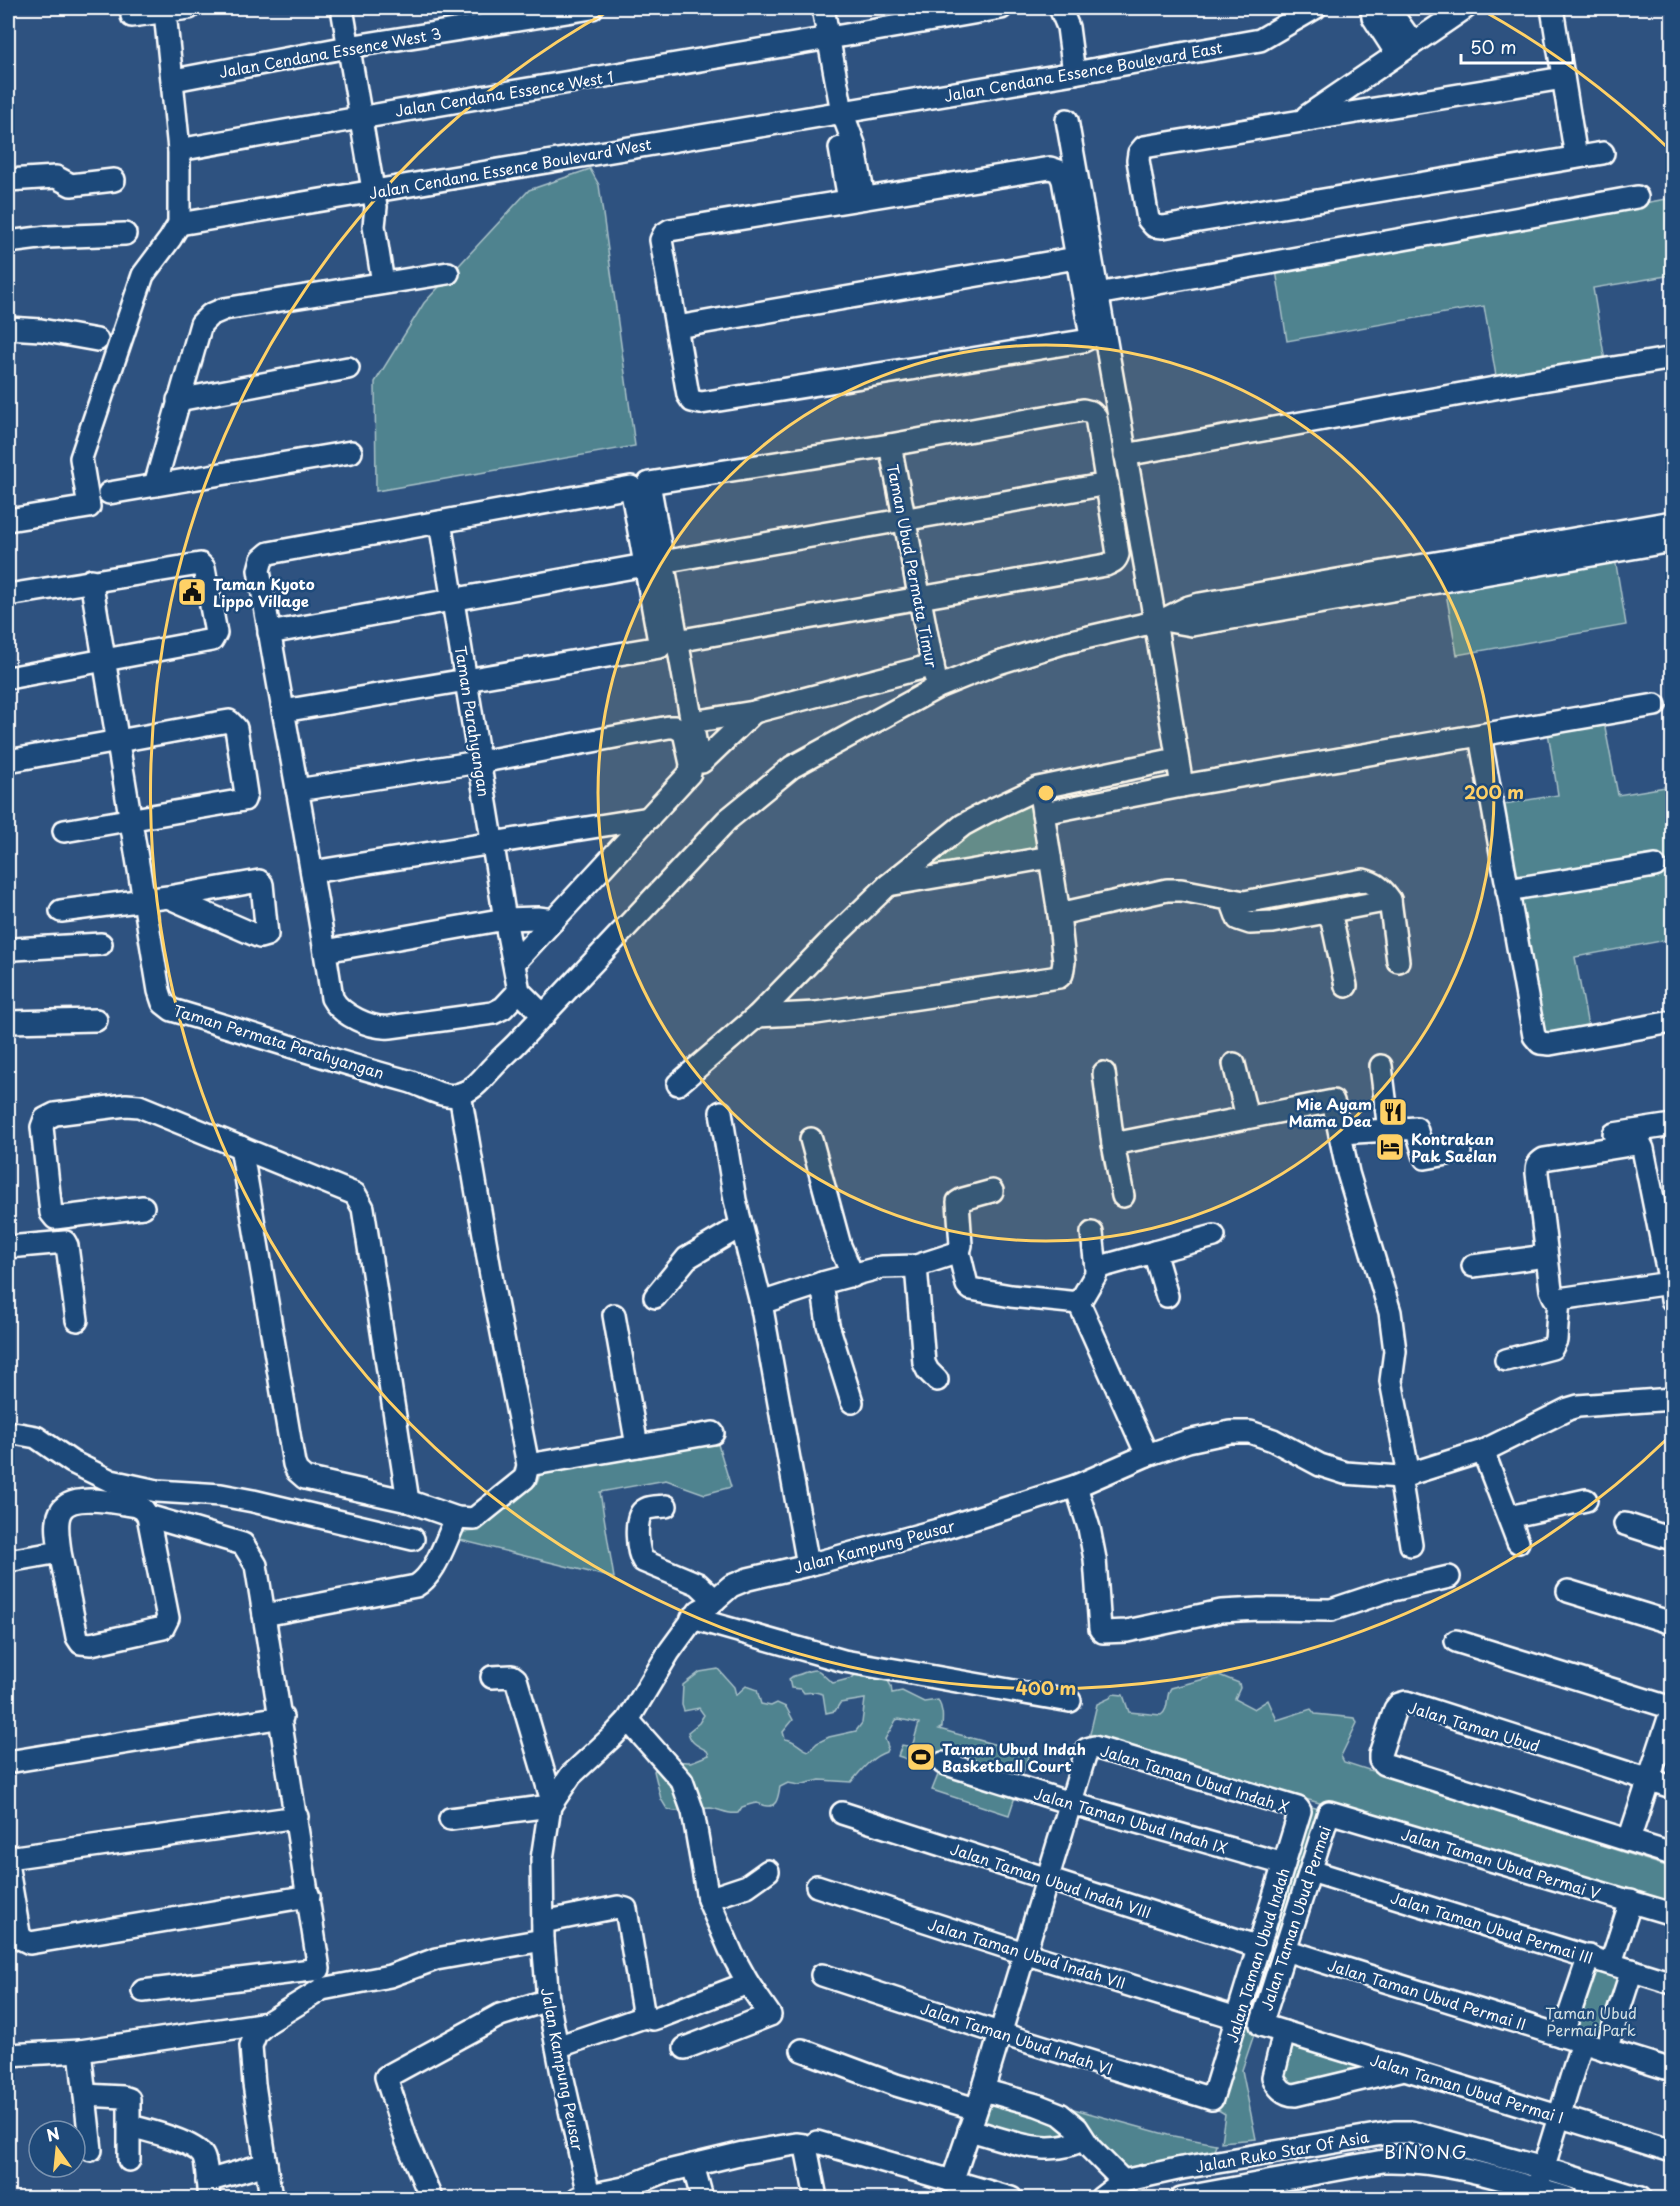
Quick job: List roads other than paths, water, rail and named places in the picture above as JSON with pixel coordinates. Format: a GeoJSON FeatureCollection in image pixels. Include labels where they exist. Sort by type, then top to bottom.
{"type":"FeatureCollection","features":[{"type":"Feature","properties":{"kind":"street"},"geometry":{"type":"LineString","coordinates":[[132,16],[189,8]]}},
{"type":"Feature","properties":{"kind":"street"},"geometry":{"type":"LineString","coordinates":[[342,8],[375,199],[374,226],[390,282]]}},
{"type":"Feature","properties":{"kind":"street","name":"Jalan Cendana Essence West 3"},"geometry":{"type":"LineString","coordinates":[[174,80],[348,47],[592,8]]}},
{"type":"Feature","properties":{"kind":"street"},"geometry":{"type":"LineString","coordinates":[[823,8],[842,112],[854,144],[856,199]]}},
{"type":"Feature","properties":{"kind":"street","name":"Jalan Cendana Essence West 1"},"geometry":{"type":"LineString","coordinates":[[179,150],[1001,8]]}},
{"type":"Feature","properties":{"kind":"street","name":"Jalan Cendana Essence Boulevard East"},"geometry":{"type":"LineString","coordinates":[[842,112],[1074,74],[1260,40],[1316,8]]}},
{"type":"Feature","properties":{"kind":"street"},"geometry":{"type":"LineString","coordinates":[[1372,8],[1373,17],[1405,48]]}},
{"type":"Feature","properties":{"kind":"street"},"geometry":{"type":"LineString","coordinates":[[1388,8],[1405,48]]}},
{"type":"Feature","properties":{"kind":"street"},"geometry":{"type":"LineString","coordinates":[[1302,120],[1466,8]]}},
{"type":"Feature","properties":{"kind":"street"},"geometry":{"type":"LineString","coordinates":[[1552,8],[1563,78],[1589,155]]}},
{"type":"Feature","properties":{"kind":"street"},"geometry":{"type":"LineString","coordinates":[[1562,8],[1589,155]]}},
{"type":"Feature","properties":{"kind":"street"},"geometry":{"type":"LineString","coordinates":[[8,520],[89,507],[81,458],[143,275],[179,224],[179,150],[174,80],[165,12]]}},
{"type":"Feature","properties":{"kind":"street"},"geometry":{"type":"LineString","coordinates":[[1066,14],[1074,74]]}},
{"type":"Feature","properties":{"kind":"street"},"geometry":{"type":"LineString","coordinates":[[1563,78],[1144,147],[1139,153],[1138,160],[1148,219],[1154,226],[1163,227],[1589,155]]}},
{"type":"Feature","properties":{"kind":"street","name":"Jalan Cendana Essence Boulevard West"},"geometry":{"type":"LineString","coordinates":[[179,224],[375,199],[842,112]]}},
{"type":"Feature","properties":{"kind":"street"},"geometry":{"type":"LineString","coordinates":[[1067,120],[1125,455],[1159,621],[1176,759],[1182,786]]}},
{"type":"Feature","properties":{"kind":"street"},"geometry":{"type":"LineString","coordinates":[[1050,168],[1059,171],[1063,180],[1074,251],[1090,331],[1089,338],[1083,341],[701,403],[692,401],[688,395],[662,240],[664,234],[670,230],[1050,168]]}},
{"type":"Feature","properties":{"kind":"street"},"geometry":{"type":"LineString","coordinates":[[8,180],[56,177],[71,185],[114,180]]}},
{"type":"Feature","properties":{"kind":"street"},"geometry":{"type":"LineString","coordinates":[[1097,294],[1637,197]]}},
{"type":"Feature","properties":{"kind":"street"},"geometry":{"type":"LineString","coordinates":[[8,242],[46,237],[125,234]]}},
{"type":"Feature","properties":{"kind":"street"},"geometry":{"type":"LineString","coordinates":[[676,320],[1074,251]]}},
{"type":"Feature","properties":{"kind":"street"},"geometry":{"type":"LineString","coordinates":[[155,485],[201,324],[210,315],[224,309],[448,273]]}},
{"type":"Feature","properties":{"kind":"street"},"geometry":{"type":"LineString","coordinates":[[8,328],[41,330],[97,340]]}},
{"type":"Feature","properties":{"kind":"street"},"geometry":{"type":"LineString","coordinates":[[1125,455],[1668,359]]}},
{"type":"Feature","properties":{"kind":"street"},"geometry":{"type":"LineString","coordinates":[[178,399],[348,368]]}},
{"type":"Feature","properties":{"kind":"street"},"geometry":{"type":"LineString","coordinates":[[283,711],[660,647],[649,483],[890,445],[1083,410],[1091,412],[1096,417],[1108,484],[1117,560],[1106,565],[677,641]]}},
{"type":"Feature","properties":{"kind":"street","name":"Taman Ubud Permata Timur"},"geometry":{"type":"LineString","coordinates":[[890,445],[938,687]]}},
{"type":"Feature","properties":{"kind":"street"},"geometry":{"type":"LineString","coordinates":[[109,493],[351,452]]}},
{"type":"Feature","properties":{"kind":"street"},"geometry":{"type":"LineString","coordinates":[[269,633],[904,518],[1108,484]]}},
{"type":"Feature","properties":{"kind":"street"},"geometry":{"type":"LineString","coordinates":[[543,1016],[519,991],[503,1008],[494,1013],[377,1028],[336,1006],[332,998],[269,633],[259,570],[260,563],[265,556],[631,487],[677,641],[700,763],[754,712]]}},
{"type":"Feature","properties":{"kind":"street","name":"Taman Parahyangan"},"geometry":{"type":"LineString","coordinates":[[440,522],[492,842],[519,991]]}},
{"type":"Feature","properties":{"kind":"street"},"geometry":{"type":"LineString","coordinates":[[241,1147],[297,1471],[305,1478],[408,1501],[453,1525],[474,1519],[525,1478],[528,1465],[493,1287],[460,1094],[478,1085],[699,848],[745,805],[792,767],[938,687],[995,664],[1063,643],[1159,621],[1200,604],[1672,522]]}},
{"type":"Feature","properties":{"kind":"street"},"geometry":{"type":"LineString","coordinates":[[1159,621],[1192,625],[1672,542]]}},
{"type":"Feature","properties":{"kind":"street"},"geometry":{"type":"LineString","coordinates":[[8,595],[200,564],[204,568],[216,633],[212,640],[8,678]]}},
{"type":"Feature","properties":{"kind":"street","name":"Taman Permata Parahyangan"},"geometry":{"type":"LineString","coordinates":[[91,580],[116,741],[159,992],[163,1003],[172,1010],[292,1045],[351,1066],[416,1083],[450,1096],[460,1094]]}},
{"type":"Feature","properties":{"kind":"street"},"geometry":{"type":"LineString","coordinates":[[692,722],[754,712],[933,665]]}},
{"type":"Feature","properties":{"kind":"street"},"geometry":{"type":"LineString","coordinates":[[1043,813],[1182,786],[1656,705]]}},
{"type":"Feature","properties":{"kind":"street"},"geometry":{"type":"LineString","coordinates":[[8,761],[223,722],[229,722],[236,728],[246,794],[244,800],[64,831]]}},
{"type":"Feature","properties":{"kind":"street"},"geometry":{"type":"LineString","coordinates":[[297,790],[479,762],[675,726],[684,732],[692,770],[514,963]]}},
{"type":"Feature","properties":{"kind":"street"},"geometry":{"type":"LineString","coordinates":[[1479,736],[1534,1036],[1540,1043],[1550,1044],[1672,1022]]}},
{"type":"Feature","properties":{"kind":"street"},"geometry":{"type":"LineString","coordinates":[[678,1084],[757,1016],[887,885],[963,825],[1038,788],[1176,759]]}},
{"type":"Feature","properties":{"kind":"street"},"geometry":{"type":"LineString","coordinates":[[757,1016],[816,1013],[1059,977],[1062,974],[1064,962],[1059,914],[1038,788]]}},
{"type":"Feature","properties":{"kind":"street"},"geometry":{"type":"LineString","coordinates":[[312,872],[649,818]]}},
{"type":"Feature","properties":{"kind":"street"},"geometry":{"type":"LineString","coordinates":[[887,885],[928,880],[1050,857]]}},
{"type":"Feature","properties":{"kind":"street"},"geometry":{"type":"LineString","coordinates":[[1507,890],[1655,866]]}},
{"type":"Feature","properties":{"kind":"street"},"geometry":{"type":"LineString","coordinates":[[1059,914],[1167,890],[1181,890],[1231,900],[1258,901],[1363,880],[1374,883],[1386,893],[1390,900],[1398,961]]}},
{"type":"Feature","properties":{"kind":"street"},"geometry":{"type":"LineString","coordinates":[[61,911],[168,897]]}},
{"type":"Feature","properties":{"kind":"street"},"geometry":{"type":"LineString","coordinates":[[1231,900],[1238,919],[1250,923],[1273,922],[1390,900]]}},
{"type":"Feature","properties":{"kind":"street"},"geometry":{"type":"LineString","coordinates":[[1330,911],[1346,986]]}},
{"type":"Feature","properties":{"kind":"street"},"geometry":{"type":"LineString","coordinates":[[325,951],[505,919],[554,920]]}},
{"type":"Feature","properties":{"kind":"street"},"geometry":{"type":"LineString","coordinates":[[8,951],[100,944]]}},
{"type":"Feature","properties":{"kind":"street"},"geometry":{"type":"LineString","coordinates":[[8,1022],[96,1020]]}},
{"type":"Feature","properties":{"kind":"street"},"geometry":{"type":"LineString","coordinates":[[1234,1064],[1247,1117]]}},
{"type":"Feature","properties":{"kind":"street"},"geometry":{"type":"LineString","coordinates":[[1381,1066],[1389,1130]]}},
{"type":"Feature","properties":{"kind":"street"},"geometry":{"type":"LineString","coordinates":[[1104,1073],[1113,1144],[1123,1196]]}},
{"type":"Feature","properties":{"kind":"street"},"geometry":{"type":"LineString","coordinates":[[1113,1144],[1333,1101],[1348,1173],[1390,1312],[1395,1351],[1391,1381],[1405,1476],[1411,1545]]}},
{"type":"Feature","properties":{"kind":"street"},"geometry":{"type":"LineString","coordinates":[[143,1208],[55,1218],[51,1213],[42,1126],[45,1119],[55,1114],[126,1105],[139,1106],[355,1194],[361,1201],[408,1501]]}},
{"type":"Feature","properties":{"kind":"street"},"geometry":{"type":"LineString","coordinates":[[721,1112],[741,1226],[761,1303],[808,1565]]}},
{"type":"Feature","properties":{"kind":"street"},"geometry":{"type":"LineString","coordinates":[[1557,1143],[1672,1125]]}},
{"type":"Feature","properties":{"kind":"street"},"geometry":{"type":"LineString","coordinates":[[1340,1133],[1416,1128],[1425,1158],[1460,1152]]}},
{"type":"Feature","properties":{"kind":"street"},"geometry":{"type":"LineString","coordinates":[[810,1138],[840,1246],[853,1276]]}},
{"type":"Feature","properties":{"kind":"street"},"geometry":{"type":"LineString","coordinates":[[1641,1145],[1672,1289],[1559,1299],[1554,1297],[1551,1290],[1546,1256],[1537,1173],[1539,1162],[1544,1159],[1641,1145]]}},
{"type":"Feature","properties":{"kind":"street"},"geometry":{"type":"LineString","coordinates":[[992,1191],[963,1198],[958,1202],[961,1245],[959,1252],[967,1285],[971,1289],[1011,1296],[1079,1302]]}},
{"type":"Feature","properties":{"kind":"street"},"geometry":{"type":"LineString","coordinates":[[655,1297],[687,1258],[741,1226]]}},
{"type":"Feature","properties":{"kind":"street"},"geometry":{"type":"LineString","coordinates":[[1079,1302],[1096,1274],[1092,1233]]}},
{"type":"Feature","properties":{"kind":"street"},"geometry":{"type":"LineString","coordinates":[[1096,1268],[1214,1236]]}},
{"type":"Feature","properties":{"kind":"street"},"geometry":{"type":"LineString","coordinates":[[8,1247],[64,1242],[67,1246],[78,1320]]}},
{"type":"Feature","properties":{"kind":"street"},"geometry":{"type":"LineString","coordinates":[[761,1303],[882,1267],[916,1266],[959,1252]]}},
{"type":"Feature","properties":{"kind":"street"},"geometry":{"type":"LineString","coordinates":[[1154,1252],[1167,1296]]}},
{"type":"Feature","properties":{"kind":"street"},"geometry":{"type":"LineString","coordinates":[[1473,1266],[1546,1256]]}},
{"type":"Feature","properties":{"kind":"street"},"geometry":{"type":"LineString","coordinates":[[916,1266],[924,1363],[937,1380]]}},
{"type":"Feature","properties":{"kind":"street"},"geometry":{"type":"LineString","coordinates":[[822,1283],[828,1325],[852,1402]]}},
{"type":"Feature","properties":{"kind":"street"},"geometry":{"type":"LineString","coordinates":[[1506,1360],[1552,1348],[1556,1340],[1559,1299]]}},
{"type":"Feature","properties":{"kind":"street"},"geometry":{"type":"LineString","coordinates":[[1079,1302],[1147,1455]]}},
{"type":"Feature","properties":{"kind":"street"},"geometry":{"type":"LineString","coordinates":[[614,1315],[637,1446]]}},
{"type":"Feature","properties":{"kind":"street","name":"Jalan Kampung Peusar"},"geometry":{"type":"LineString","coordinates":[[586,2197],[548,2000],[543,1931],[542,1859],[551,1803],[571,1775],[628,1720],[692,1618],[731,1586],[748,1579],[938,1530],[1076,1486],[1147,1455],[1188,1441],[1230,1432],[1250,1432],[1273,1440],[1320,1465],[1345,1473],[1405,1476],[1483,1451],[1578,1406],[1672,1399]]}},
{"type":"Feature","properties":{"kind":"street"},"geometry":{"type":"LineString","coordinates":[[8,1432],[36,1437],[72,1462],[111,1481],[157,1491],[220,1495],[253,1501],[413,1539]]}},
{"type":"Feature","properties":{"kind":"street"},"geometry":{"type":"LineString","coordinates":[[528,1465],[713,1433]]}},
{"type":"Feature","properties":{"kind":"street"},"geometry":{"type":"LineString","coordinates":[[1483,1451],[1518,1542]]}},
{"type":"Feature","properties":{"kind":"street"},"geometry":{"type":"LineString","coordinates":[[1076,1486],[1089,1528],[1095,1559],[1100,1629],[1103,1632],[1127,1631],[1221,1611],[1259,1608],[1331,1610],[1388,1591],[1449,1577]]}},
{"type":"Feature","properties":{"kind":"street"},"geometry":{"type":"LineString","coordinates":[[91,1499],[137,1506],[148,1516],[168,1618],[163,1628],[91,1644],[81,1643],[77,1637],[60,1552],[59,1513],[66,1505],[91,1499]]}},
{"type":"Feature","properties":{"kind":"street"},"geometry":{"type":"LineString","coordinates":[[1509,1517],[1586,1500]]}},
{"type":"Feature","properties":{"kind":"street"},"geometry":{"type":"LineString","coordinates":[[666,1506],[645,1509],[641,1512],[638,1523],[639,1554],[643,1561],[698,1584],[715,1600]]}},
{"type":"Feature","properties":{"kind":"street"},"geometry":{"type":"LineString","coordinates":[[142,1991],[320,1969],[256,1565],[243,1544],[148,1516]]}},
{"type":"Feature","properties":{"kind":"street"},"geometry":{"type":"LineString","coordinates":[[1625,1524],[1672,1539]]}},
{"type":"Feature","properties":{"kind":"street"},"geometry":{"type":"LineString","coordinates":[[264,1615],[416,1586],[432,1571],[453,1525]]}},
{"type":"Feature","properties":{"kind":"street"},"geometry":{"type":"LineString","coordinates":[[8,1561],[60,1552]]}},
{"type":"Feature","properties":{"kind":"street"},"geometry":{"type":"LineString","coordinates":[[1568,1591],[1672,1623]]}},
{"type":"Feature","properties":{"kind":"street"},"geometry":{"type":"LineString","coordinates":[[692,1618],[844,1661],[1070,1701]]}},
{"type":"Feature","properties":{"kind":"street"},"geometry":{"type":"LineString","coordinates":[[1456,1641],[1672,1708],[1629,1840]]}},
{"type":"Feature","properties":{"kind":"street"},"geometry":{"type":"LineString","coordinates":[[450,1819],[551,1803],[516,1679],[512,1676],[492,1677]]}},
{"type":"Feature","properties":{"kind":"street","name":"Jalan Taman Ubud"},"geometry":{"type":"LineString","coordinates":[[1672,1787],[1406,1702],[1399,1704],[1395,1709],[1380,1754],[1380,1760],[1384,1764],[1672,1854]]}},
{"type":"Feature","properties":{"kind":"street"},"geometry":{"type":"LineString","coordinates":[[8,1762],[282,1718]]}},
{"type":"Feature","properties":{"kind":"street"},"geometry":{"type":"LineString","coordinates":[[628,1720],[682,1781],[693,1812],[708,1899],[732,1954],[770,2015],[685,2048]]}},
{"type":"Feature","properties":{"kind":"street","name":"Jalan Taman Ubud Indah X"},"geometry":{"type":"LineString","coordinates":[[1070,1803],[1086,1750],[1094,1747],[1298,1808],[1300,1811]]}},
{"type":"Feature","properties":{"kind":"street","name":"Jalan Taman Ubud Indah IX"},"geometry":{"type":"LineString","coordinates":[[943,1763],[1070,1803],[1284,1864]]}},
{"type":"Feature","properties":{"kind":"street"},"geometry":{"type":"LineString","coordinates":[[952,2182],[1070,1803]]}},
{"type":"Feature","properties":{"kind":"street","name":"Jalan Taman Ubud Indah"},"geometry":{"type":"LineString","coordinates":[[1212,2099],[1300,1811]]}},
{"type":"Feature","properties":{"kind":"street","name":"Jalan Taman Ubud Permai"},"geometry":{"type":"LineString","coordinates":[[1261,2025],[1329,1812]]}},
{"type":"Feature","properties":{"kind":"street","name":"Jalan Taman Ubud Permai V"},"geometry":{"type":"LineString","coordinates":[[1329,1812],[1672,1914]]}},
{"type":"Feature","properties":{"kind":"street","name":"Jalan Taman Ubud Indah VIII"},"geometry":{"type":"LineString","coordinates":[[842,1813],[1259,1947]]}},
{"type":"Feature","properties":{"kind":"street"},"geometry":{"type":"LineString","coordinates":[[8,1858],[297,1817]]}},
{"type":"Feature","properties":{"kind":"street"},"geometry":{"type":"LineString","coordinates":[[8,1869],[19,1934],[25,1942],[309,1896]]}},
{"type":"Feature","properties":{"kind":"street"},"geometry":{"type":"LineString","coordinates":[[708,1899],[747,1886],[768,1871]]}},
{"type":"Feature","properties":{"kind":"street","name":"Jalan Taman Ubud Permai III"},"geometry":{"type":"LineString","coordinates":[[1311,1871],[1672,1983]]}},
{"type":"Feature","properties":{"kind":"street","name":"Jalan Taman Ubud Indah VII"},"geometry":{"type":"LineString","coordinates":[[817,1886],[1024,1953],[1237,2018]]}},
{"type":"Feature","properties":{"kind":"street"},"geometry":{"type":"LineString","coordinates":[[1611,1963],[1631,1901]]}},
{"type":"Feature","properties":{"kind":"street"},"geometry":{"type":"LineString","coordinates":[[271,2199],[254,2084],[251,2046],[256,2033],[267,2023],[322,1989],[390,1976],[436,1959],[543,1931],[618,1907],[626,1910],[644,2017]]}},
{"type":"Feature","properties":{"kind":"street","name":"Jalan Taman Ubud Permai II"},"geometry":{"type":"LineString","coordinates":[[1284,1950],[1672,2070]]}},
{"type":"Feature","properties":{"kind":"street"},"geometry":{"type":"LineString","coordinates":[[1537,2189],[1559,2115],[1589,1956]]}},
{"type":"Feature","properties":{"kind":"street"},"geometry":{"type":"LineString","coordinates":[[1606,2050],[1632,1970]]}},
{"type":"Feature","properties":{"kind":"street","name":"Jalan Taman Ubud Indah VI"},"geometry":{"type":"LineString","coordinates":[[822,1975],[1212,2099]]}},
{"type":"Feature","properties":{"kind":"street"},"geometry":{"type":"LineString","coordinates":[[557,2047],[644,2017],[653,2019],[662,2016],[748,1983]]}},
{"type":"Feature","properties":{"kind":"street"},"geometry":{"type":"LineString","coordinates":[[431,2199],[407,2142],[386,2078],[500,2015],[548,2000]]}},
{"type":"Feature","properties":{"kind":"street"},"geometry":{"type":"LineString","coordinates":[[8,2055],[80,2050],[267,2023]]}},
{"type":"Feature","properties":{"kind":"street","name":"Jalan Taman Ubud Permai I"},"geometry":{"type":"LineString","coordinates":[[1261,2025],[1672,2151]]}},
{"type":"Feature","properties":{"kind":"street"},"geometry":{"type":"LineString","coordinates":[[1284,2032],[1274,2077],[1276,2085],[1287,2094],[1295,2095],[1402,2069]]}},
{"type":"Feature","properties":{"kind":"street"},"geometry":{"type":"LineString","coordinates":[[80,2050],[91,2150]]}},
{"type":"Feature","properties":{"kind":"street"},"geometry":{"type":"LineString","coordinates":[[802,2050],[896,2085],[979,2099],[1037,2105],[1060,2114],[1077,2128],[1083,2139],[1124,2181]]}},
{"type":"Feature","properties":{"kind":"street"},"geometry":{"type":"LineString","coordinates":[[85,2095],[129,2099],[129,2160]]}},
{"type":"Feature","properties":{"kind":"street"},"geometry":{"type":"LineString","coordinates":[[130,2126],[165,2135],[198,2150],[204,2157],[208,2190],[266,2164]]}},
{"type":"Feature","properties":{"kind":"street"},"geometry":{"type":"LineString","coordinates":[[969,2130],[1054,2150],[1083,2139]]}},
{"type":"Feature","properties":{"kind":"street","name":"Jalan Ruko Star Of Asia"},"geometry":{"type":"LineString","coordinates":[[1101,2199],[1124,2181],[1240,2157],[1394,2132],[1411,2132],[1546,2159],[1640,2199]]}},
{"type":"Feature","properties":{"kind":"street"},"geometry":{"type":"LineString","coordinates":[[817,2142],[1011,2199]]}},
{"type":"Feature","properties":{"kind":"street"},"geometry":{"type":"LineString","coordinates":[[586,2197],[624,2188],[664,2172],[743,2153],[796,2144],[804,2145],[807,2152],[816,2199]]}},
{"type":"Feature","properties":{"kind":"street"},"geometry":{"type":"LineString","coordinates":[[1240,2157],[1245,2187]]}},
{"type":"Feature","properties":{"kind":"street","name":"Jalan Ruko Star Of Asia"},"geometry":{"type":"LineString","coordinates":[[1181,2199],[1398,2160],[1452,2168],[1537,2189],[1567,2199]]}},
{"type":"Feature","properties":{"kind":"street"},"geometry":{"type":"LineString","coordinates":[[693,2165],[702,2199]]}},
{"type":"Feature","properties":{"kind":"place","name":"Taman Kyoto Lippo Village"},"geometry":{"type":"Point","coordinates":[192,592]}},
{"type":"Feature","properties":{"kind":"place","name":"Mie Ayam Mama Dea"},"geometry":{"type":"Point","coordinates":[1393,1112]}},
{"type":"Feature","properties":{"kind":"place","name":"Kontrakan Pak Saelan"},"geometry":{"type":"Point","coordinates":[1390,1147]}},
{"type":"Feature","properties":{"kind":"place","name":"Taman Ubud Indah Basketball Court"},"geometry":{"type":"Point","coordinates":[921,1757]}},
{"type":"Feature","properties":{"kind":"district","name":"BINONG"},"geometry":{"type":"Point","coordinates":[1426,2151]}},
{"type":"Feature","properties":{"kind":"park label","name":"Taman Ubud Permai Park"},"geometry":{"type":"Point","coordinates":[1591,2020]}}]}
